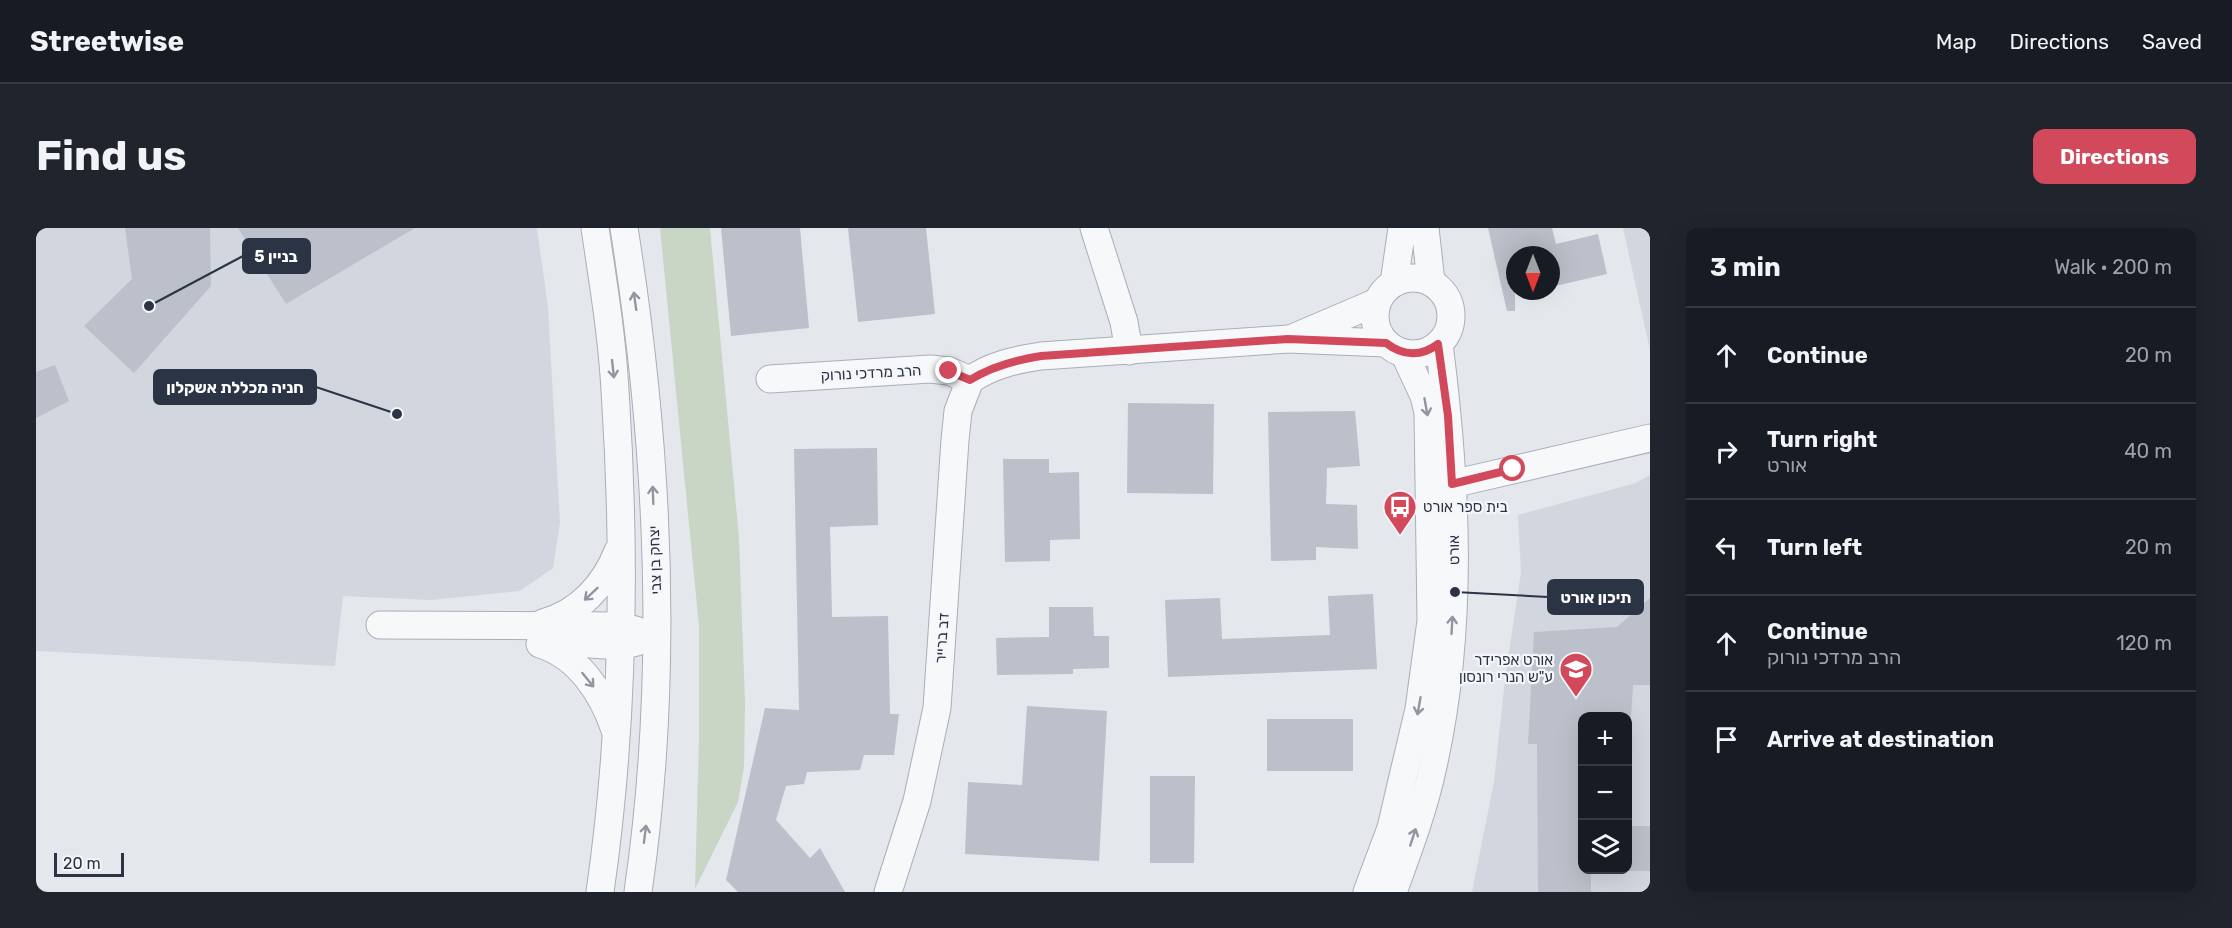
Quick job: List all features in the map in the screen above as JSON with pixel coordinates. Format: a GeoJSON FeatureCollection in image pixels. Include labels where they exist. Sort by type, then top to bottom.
{"type":"FeatureCollection","features":[{"type":"Feature","properties":{"kind":"street"},"geometry":{"type":"LineString","coordinates":[[595,228],[615,389],[621,636],[617,745],[600,892]]}},
{"type":"Feature","properties":{"kind":"street","name":"יצחק בן צבי"},"geometry":{"type":"LineString","coordinates":[[624,228],[645,384],[655,558],[655,722],[647,822],[638,892]]}},
{"type":"Feature","properties":{"kind":"street"},"geometry":{"type":"LineString","coordinates":[[1094,228],[1124,322],[1129,351]]}},
{"type":"Feature","properties":{"kind":"street"},"geometry":{"type":"LineString","coordinates":[[1395,348],[1379,334],[1374,312],[1385,292],[1402,228]]}},
{"type":"Feature","properties":{"kind":"street"},"geometry":{"type":"LineString","coordinates":[[1425,228],[1431,282]]}},
{"type":"Feature","properties":{"kind":"street"},"geometry":{"type":"LineString","coordinates":[[970,380],[986,370],[1013,361],[1041,356],[1288,339],[1395,348],[1423,353],[1438,344],[1446,335],[1451,323],[1451,311],[1448,299],[1441,289],[1419,278],[1406,278],[1385,292],[1288,339]]}},
{"type":"Feature","properties":{"kind":"street","name":"אורט"},"geometry":{"type":"LineString","coordinates":[[1392,892],[1420,816],[1433,767],[1451,653],[1455,568],[1452,484],[1448,416],[1438,344]]}},
{"type":"Feature","properties":{"kind":"street","name":"אורט"},"geometry":{"type":"LineString","coordinates":[[1367,892],[1391,828],[1419,709],[1431,621],[1428,412],[1424,396],[1395,348]]}},
{"type":"Feature","properties":{"kind":"street","name":"הרב מרדכי נורוק"},"geometry":{"type":"LineString","coordinates":[[770,379],[930,369],[949,371],[970,380]]}},
{"type":"Feature","properties":{"kind":"street","name":"דב ברייר"},"geometry":{"type":"LineString","coordinates":[[888,892],[917,801],[937,708],[958,411],[970,380]]}},
{"type":"Feature","properties":{"kind":"street"},"geometry":{"type":"LineString","coordinates":[[1452,484],[1650,438]]}},
{"type":"Feature","properties":{"kind":"street"},"geometry":{"type":"LineString","coordinates":[[528,632],[561,615],[593,594],[607,575],[620,544]]}},
{"type":"Feature","properties":{"kind":"street"},"geometry":{"type":"LineString","coordinates":[[392,625],[656,637]]}},
{"type":"Feature","properties":{"kind":"street"},"geometry":{"type":"LineString","coordinates":[[528,632],[544,645],[564,655],[587,678],[600,695],[610,714],[617,745]]}},
{"type":"Feature","properties":{"kind":"shaded area"},"geometry":{"type":"Polygon","coordinates":[[[36,228],[537,228],[548,307],[560,523],[553,568],[520,591],[431,600],[343,596],[335,666],[36,651],[36,228]]]}},
{"type":"Feature","properties":{"kind":"shaded area"},"geometry":{"type":"Polygon","coordinates":[[[1623,228],[1650,228],[1650,350],[1623,228]]]}},
{"type":"Feature","properties":{"kind":"shaded area","name":"אורט אפרידר ע\"ש הנרי רונסון"},"geometry":{"type":"Polygon","coordinates":[[[1650,475],[1650,892],[1472,892],[1494,782],[1505,679],[1521,572],[1518,515],[1636,483],[1650,475]]]}},
{"type":"Feature","properties":{"kind":"green space"},"geometry":{"type":"Polygon","coordinates":[[[660,228],[710,228],[739,538],[745,703],[744,767],[738,802],[695,889],[699,626],[660,228]]]}},
{"type":"Feature","properties":{"kind":"building"},"geometry":{"type":"Polygon","coordinates":[[[125,228],[210,228],[211,286],[134,373],[84,326],[132,279],[125,228]]]}},
{"type":"Feature","properties":{"kind":"building"},"geometry":{"type":"Polygon","coordinates":[[[238,228],[415,228],[286,304],[238,228]]]}},
{"type":"Feature","properties":{"kind":"building"},"geometry":{"type":"Polygon","coordinates":[[[721,228],[800,228],[809,328],[731,336],[721,228]]]}},
{"type":"Feature","properties":{"kind":"building"},"geometry":{"type":"Polygon","coordinates":[[[848,228],[926,228],[935,314],[858,322],[848,228]]]}},
{"type":"Feature","properties":{"kind":"building"},"geometry":{"type":"Polygon","coordinates":[[[1488,228],[1552,228],[1556,244],[1598,234],[1607,274],[1560,285],[1560,246],[1506,246],[1506,300],[1515,300],[1515,311],[1507,311],[1488,228]]]}},
{"type":"Feature","properties":{"kind":"building"},"geometry":{"type":"Polygon","coordinates":[[[55,365],[69,401],[36,418],[36,372],[55,365]]]}},
{"type":"Feature","properties":{"kind":"building"},"geometry":{"type":"Polygon","coordinates":[[[1128,403],[1214,404],[1213,494],[1127,493],[1128,403]]]}},
{"type":"Feature","properties":{"kind":"building"},"geometry":{"type":"Polygon","coordinates":[[[1355,411],[1360,466],[1327,468],[1326,504],[1357,505],[1358,549],[1316,547],[1316,560],[1271,561],[1268,412],[1355,411]]]}},
{"type":"Feature","properties":{"kind":"building"},"geometry":{"type":"Polygon","coordinates":[[[877,448],[878,525],[830,527],[832,617],[888,616],[890,714],[899,714],[894,755],[864,755],[860,770],[807,772],[804,784],[786,786],[776,820],[810,858],[820,848],[845,892],[738,892],[726,880],[765,708],[799,710],[794,449],[877,448]]]}},
{"type":"Feature","properties":{"kind":"building"},"geometry":{"type":"Polygon","coordinates":[[[1003,459],[1049,459],[1049,473],[1079,472],[1080,539],[1050,540],[1050,561],[1005,562],[1003,459]]]}},
{"type":"Feature","properties":{"kind":"building"},"geometry":{"type":"Polygon","coordinates":[[[1373,594],[1377,669],[1168,677],[1165,600],[1220,598],[1222,639],[1330,635],[1328,596],[1373,594]]]}},
{"type":"Feature","properties":{"kind":"building"},"geometry":{"type":"Polygon","coordinates":[[[1650,598],[1650,685],[1633,685],[1631,712],[1578,712],[1578,874],[1591,874],[1591,892],[1538,892],[1537,744],[1528,744],[1534,632],[1617,627],[1650,598]]]}},
{"type":"Feature","properties":{"kind":"building"},"geometry":{"type":"Polygon","coordinates":[[[1049,607],[1093,607],[1094,636],[1109,636],[1109,668],[1073,669],[1073,674],[997,675],[996,638],[1049,637],[1049,607]]]}},
{"type":"Feature","properties":{"kind":"building"},"geometry":{"type":"Polygon","coordinates":[[[1027,706],[1107,711],[1099,861],[965,854],[968,782],[1022,785],[1027,706]]]}},
{"type":"Feature","properties":{"kind":"building"},"geometry":{"type":"Polygon","coordinates":[[[1267,719],[1353,719],[1353,771],[1267,771],[1267,719]]]}},
{"type":"Feature","properties":{"kind":"building"},"geometry":{"type":"Polygon","coordinates":[[[1150,776],[1195,776],[1194,863],[1150,863],[1150,776]]]}},
{"type":"Feature","properties":{"kind":"building"},"geometry":{"type":"Polygon","coordinates":[[[1632,826],[1650,826],[1650,871],[1632,871],[1632,826]]]}},
{"type":"Feature","properties":{"kind":"place","name":"בניין 5"},"geometry":{"type":"Point","coordinates":[149,306]}},
{"type":"Feature","properties":{"kind":"place","name":"חניה מכללת אשקלון"},"geometry":{"type":"Point","coordinates":[397,414]}},
{"type":"Feature","properties":{"kind":"place","name":"בית ספר אורט"},"geometry":{"type":"Point","coordinates":[1400,536]}},
{"type":"Feature","properties":{"kind":"place","name":"תיכון אורט"},"geometry":{"type":"Point","coordinates":[1455,592]}},
{"type":"Feature","properties":{"kind":"place","name":"אורט אפרידר ע\"ש הנרי רונסון"},"geometry":{"type":"Point","coordinates":[1576,698]}},
{"type":"Feature","properties":{"kind":"route"},"geometry":{"type":"LineString","coordinates":[[949,371],[970,380],[986,370],[1013,361],[1041,356],[1288,339],[1386,343],[1404,353],[1415,354],[1423,353],[1438,344],[1448,416],[1452,484],[1513,469]]}}]}
